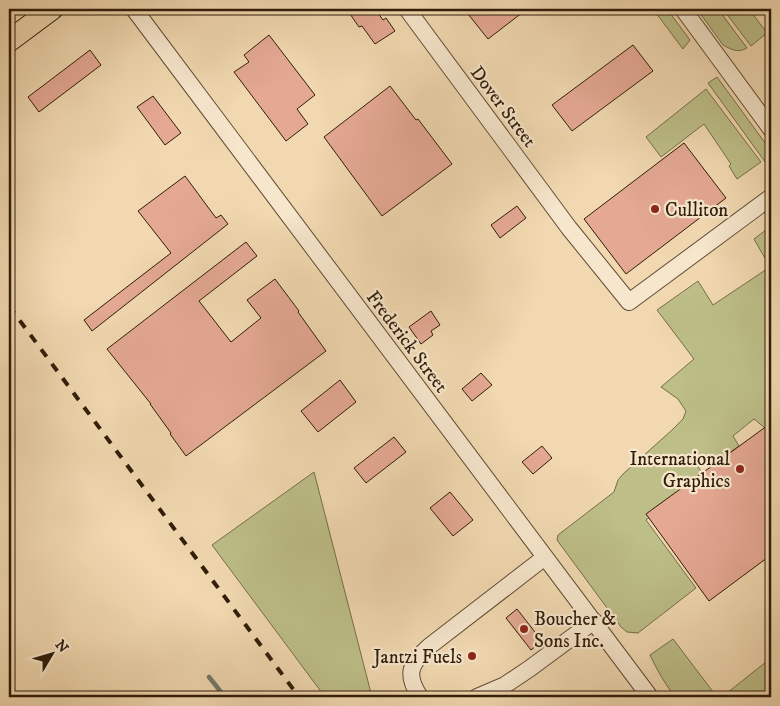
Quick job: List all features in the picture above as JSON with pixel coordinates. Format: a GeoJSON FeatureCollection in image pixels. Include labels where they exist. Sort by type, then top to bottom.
{"type":"FeatureCollection","features":[{"type":"Feature","properties":{"kind":"main road"},"geometry":{"type":"LineString","coordinates":[[9,41],[52,9]]}},
{"type":"Feature","properties":{"kind":"street","name":"Frederick Street"},"geometry":{"type":"LineString","coordinates":[[134,9],[650,697]]}},
{"type":"Feature","properties":{"kind":"street","name":"Dover Street"},"geometry":{"type":"LineString","coordinates":[[407,9],[570,228],[629,302],[771,197]]}},
{"type":"Feature","properties":{"kind":"street"},"geometry":{"type":"LineString","coordinates":[[684,9],[771,129]]}},
{"type":"Feature","properties":{"kind":"street"},"geometry":{"type":"LineString","coordinates":[[420,697],[414,688],[411,677],[418,657],[437,640],[545,557]]}},
{"type":"Feature","properties":{"kind":"street"},"geometry":{"type":"LineString","coordinates":[[477,697],[505,685],[530,669],[594,622]]}},
{"type":"Feature","properties":{"kind":"green space"},"geometry":{"type":"Polygon","coordinates":[[[653,9],[667,9],[690,40],[683,49],[653,9]]]}},
{"type":"Feature","properties":{"kind":"green space"},"geometry":{"type":"Polygon","coordinates":[[[697,9],[718,9],[747,48],[735,50],[723,45],[697,9]]]}},
{"type":"Feature","properties":{"kind":"green space"},"geometry":{"type":"Polygon","coordinates":[[[723,9],[749,9],[767,33],[751,46],[723,9]]]}},
{"type":"Feature","properties":{"kind":"green space"},"geometry":{"type":"Polygon","coordinates":[[[717,77],[771,151],[771,170],[708,83],[717,77]]]}},
{"type":"Feature","properties":{"kind":"green space"},"geometry":{"type":"Polygon","coordinates":[[[706,89],[761,162],[737,179],[729,166],[731,164],[704,124],[661,157],[646,137],[706,89]]]}},
{"type":"Feature","properties":{"kind":"green space"},"geometry":{"type":"Polygon","coordinates":[[[771,226],[771,423],[765,428],[754,419],[733,436],[739,446],[715,463],[711,458],[698,467],[702,472],[646,520],[696,588],[638,633],[627,632],[621,627],[557,540],[558,535],[614,492],[618,480],[623,474],[683,419],[686,411],[678,399],[661,387],[694,359],[657,310],[698,281],[713,305],[770,267],[754,239],[771,226]]]}},
{"type":"Feature","properties":{"kind":"green space"},"geometry":{"type":"Polygon","coordinates":[[[314,472],[372,697],[325,697],[212,545],[314,472]]]}},
{"type":"Feature","properties":{"kind":"green space"},"geometry":{"type":"Polygon","coordinates":[[[673,639],[717,697],[675,697],[661,677],[650,655],[673,639]]]}},
{"type":"Feature","properties":{"kind":"green space"},"geometry":{"type":"Polygon","coordinates":[[[771,658],[771,695],[768,697],[722,697],[771,658]]]}},
{"type":"Feature","properties":{"kind":"building"},"geometry":{"type":"Polygon","coordinates":[[[358,9],[375,9],[383,20],[386,18],[395,31],[375,44],[362,26],[359,27],[350,14],[358,9]]]}},
{"type":"Feature","properties":{"kind":"building"},"geometry":{"type":"Polygon","coordinates":[[[464,9],[527,9],[488,39],[464,9]]]}},
{"type":"Feature","properties":{"kind":"building"},"geometry":{"type":"Polygon","coordinates":[[[269,35],[315,95],[297,109],[308,124],[286,141],[234,72],[249,62],[244,55],[269,35]]]}},
{"type":"Feature","properties":{"kind":"building"},"geometry":{"type":"Polygon","coordinates":[[[633,45],[653,71],[572,131],[552,105],[633,45]]]}},
{"type":"Feature","properties":{"kind":"building"},"geometry":{"type":"Polygon","coordinates":[[[90,50],[101,65],[39,112],[28,97],[90,50]]]}},
{"type":"Feature","properties":{"kind":"building"},"geometry":{"type":"Polygon","coordinates":[[[390,86],[452,164],[382,216],[324,137],[390,86]]]}},
{"type":"Feature","properties":{"kind":"building"},"geometry":{"type":"Polygon","coordinates":[[[153,96],[181,133],[165,145],[137,107],[153,96]]]}},
{"type":"Feature","properties":{"kind":"building","name":"Culliton"},"geometry":{"type":"Polygon","coordinates":[[[684,143],[726,198],[626,274],[584,219],[684,143]]]}},
{"type":"Feature","properties":{"kind":"building"},"geometry":{"type":"Polygon","coordinates":[[[185,176],[216,218],[221,215],[228,224],[92,331],[84,320],[171,253],[138,211],[185,176]]]}},
{"type":"Feature","properties":{"kind":"building"},"geometry":{"type":"Polygon","coordinates":[[[517,206],[526,218],[500,238],[491,225],[517,206]]]}},
{"type":"Feature","properties":{"kind":"building"},"geometry":{"type":"Polygon","coordinates":[[[246,242],[257,256],[199,301],[231,342],[261,318],[247,300],[275,279],[326,351],[186,456],[151,404],[107,349],[246,242]]]}},
{"type":"Feature","properties":{"kind":"building"},"geometry":{"type":"Polygon","coordinates":[[[431,311],[440,325],[431,331],[433,335],[421,344],[409,327],[431,311]]]}},
{"type":"Feature","properties":{"kind":"building"},"geometry":{"type":"Polygon","coordinates":[[[481,373],[492,385],[472,401],[462,389],[481,373]]]}},
{"type":"Feature","properties":{"kind":"building"},"geometry":{"type":"Polygon","coordinates":[[[340,380],[356,402],[318,432],[301,411],[340,380]]]}},
{"type":"Feature","properties":{"kind":"building","name":"International Graphics"},"geometry":{"type":"Polygon","coordinates":[[[771,423],[771,555],[709,601],[646,514],[771,423]]]}},
{"type":"Feature","properties":{"kind":"building"},"geometry":{"type":"Polygon","coordinates":[[[394,437],[406,452],[366,483],[354,468],[394,437]]]}},
{"type":"Feature","properties":{"kind":"building"},"geometry":{"type":"Polygon","coordinates":[[[542,446],[552,458],[533,474],[522,462],[542,446]]]}},
{"type":"Feature","properties":{"kind":"building"},"geometry":{"type":"Polygon","coordinates":[[[450,492],[473,520],[453,536],[430,508],[450,492]]]}},
{"type":"Feature","properties":{"kind":"building","name":"Boucher & Sons Inc."},"geometry":{"type":"Polygon","coordinates":[[[517,609],[542,641],[531,650],[506,618],[517,609]]]}},
{"type":"Feature","properties":{"kind":"waterway"},"geometry":{"type":"LineString","coordinates":[[209,677],[225,697]]}},
{"type":"Feature","properties":{"kind":"railway"},"geometry":{"type":"LineString","coordinates":[[9,306],[299,697]]}},
{"type":"Feature","properties":{"kind":"place","name":"Culliton"},"geometry":{"type":"Point","coordinates":[655,209]}},
{"type":"Feature","properties":{"kind":"place","name":"International Graphics"},"geometry":{"type":"Point","coordinates":[740,469]}},
{"type":"Feature","properties":{"kind":"place","name":"Boucher & Sons Inc."},"geometry":{"type":"Point","coordinates":[524,629]}},
{"type":"Feature","properties":{"kind":"place","name":"Jantzi Fuels"},"geometry":{"type":"Point","coordinates":[472,656]}}]}
